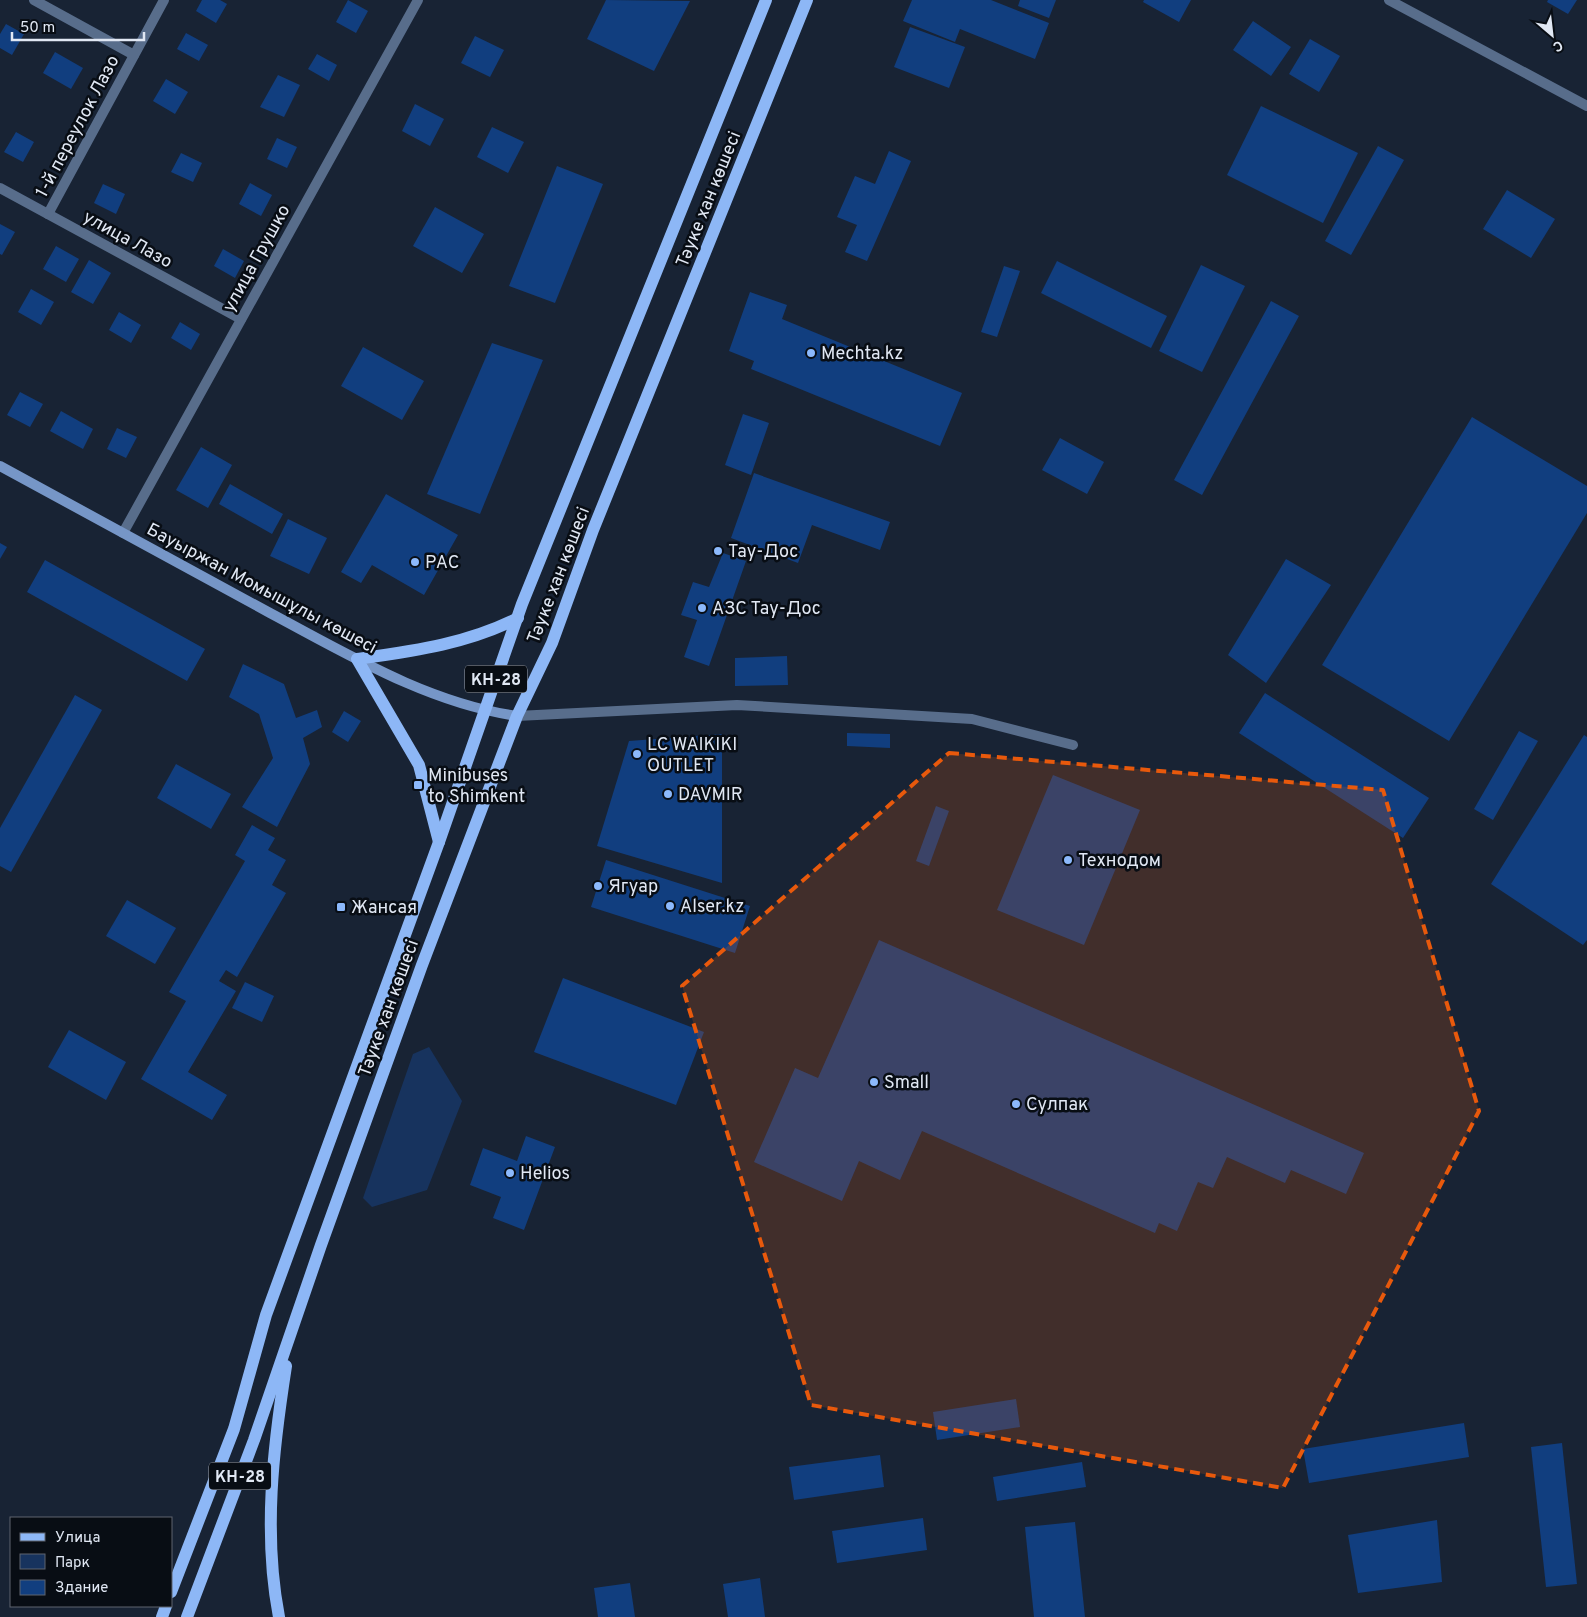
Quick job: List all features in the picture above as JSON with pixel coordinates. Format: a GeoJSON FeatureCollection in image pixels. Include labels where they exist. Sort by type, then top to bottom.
{"type":"FeatureCollection","features":[{"type":"Feature","properties":{"kind":"main road","name":"Тәуке хан көшесі"},"geometry":{"type":"LineString","coordinates":[[172,1589],[234,1429],[266,1315],[439,842],[518,618],[766,0]]}},
{"type":"Feature","properties":{"kind":"main road","name":"Тәуке хан көшесі"},"geometry":{"type":"LineString","coordinates":[[187,1617],[254,1440],[422,965],[517,716],[552,643],[593,530],[807,0]]}},
{"type":"Feature","properties":{"kind":"main road"},"geometry":{"type":"LineString","coordinates":[[439,842],[418,765],[357,659],[436,648],[490,632],[518,618]]}},
{"type":"Feature","properties":{"kind":"main road"},"geometry":{"type":"LineString","coordinates":[[280,1617],[275,1592],[271,1515],[274,1446],[290,1335]]}},
{"type":"Feature","properties":{"kind":"street"},"geometry":{"type":"LineString","coordinates":[[34,0],[134,54]]}},
{"type":"Feature","properties":{"kind":"street","name":"1-й переулок Лазо"},"geometry":{"type":"LineString","coordinates":[[48,214],[164,0]]}},
{"type":"Feature","properties":{"kind":"street","name":"улица Грушко"},"geometry":{"type":"LineString","coordinates":[[122,533],[418,0]]}},
{"type":"Feature","properties":{"kind":"street"},"geometry":{"type":"LineString","coordinates":[[1389,0],[1587,106]]}},
{"type":"Feature","properties":{"kind":"street","name":"улица Лазо"},"geometry":{"type":"LineString","coordinates":[[0,188],[241,319]]}},
{"type":"Feature","properties":{"kind":"street","name":"Бауыржан Момышұлы көшесі"},"geometry":{"type":"LineString","coordinates":[[0,466],[357,659],[443,699],[484,711],[517,716]]}},
{"type":"Feature","properties":{"kind":"street"},"geometry":{"type":"LineString","coordinates":[[517,716],[737,705],[972,719],[1074,745]]}},
{"type":"Feature","properties":{"kind":"highlighted area"},"geometry":{"type":"Polygon","coordinates":[[[949,753],[1383,790],[1479,1111],[1283,1488],[811,1405],[682,986],[949,753]]]}},
{"type":"Feature","properties":{"kind":"green space"},"geometry":{"type":"Polygon","coordinates":[[[429,1047],[462,1101],[427,1190],[372,1207],[363,1198],[413,1054],[429,1047]]]}},
{"type":"Feature","properties":{"kind":"building"},"geometry":{"type":"Polygon","coordinates":[[[202,0],[220,0],[227,4],[216,23],[196,11],[202,0]]]}},
{"type":"Feature","properties":{"kind":"building"},"geometry":{"type":"Polygon","coordinates":[[[348,0],[368,11],[356,33],[336,22],[348,0]]]}},
{"type":"Feature","properties":{"kind":"building"},"geometry":{"type":"Polygon","coordinates":[[[606,0],[690,1],[654,71],[587,39],[606,0]]]}},
{"type":"Feature","properties":{"kind":"building"},"geometry":{"type":"Polygon","coordinates":[[[912,0],[991,0],[1049,23],[1035,59],[960,29],[955,42],[903,21],[912,0]]]}},
{"type":"Feature","properties":{"kind":"building"},"geometry":{"type":"Polygon","coordinates":[[[1020,0],[1056,0],[1049,18],[1018,6],[1020,0]]]}},
{"type":"Feature","properties":{"kind":"building"},"geometry":{"type":"Polygon","coordinates":[[[1144,0],[1191,0],[1179,22],[1143,2],[1144,0]]]}},
{"type":"Feature","properties":{"kind":"building"},"geometry":{"type":"Polygon","coordinates":[[[1548,0],[1577,0],[1568,14],[1547,2],[1548,0]]]}},
{"type":"Feature","properties":{"kind":"building"},"geometry":{"type":"Polygon","coordinates":[[[1253,21],[1291,47],[1271,76],[1233,50],[1253,21]]]}},
{"type":"Feature","properties":{"kind":"building"},"geometry":{"type":"Polygon","coordinates":[[[6,24],[24,34],[12,55],[0,48],[0,34],[6,24]]]}},
{"type":"Feature","properties":{"kind":"building"},"geometry":{"type":"Polygon","coordinates":[[[910,27],[965,47],[949,88],[894,67],[910,27]]]}},
{"type":"Feature","properties":{"kind":"building"},"geometry":{"type":"Polygon","coordinates":[[[186,33],[208,45],[199,61],[177,49],[186,33]]]}},
{"type":"Feature","properties":{"kind":"building"},"geometry":{"type":"Polygon","coordinates":[[[475,36],[504,50],[490,77],[461,63],[475,36]]]}},
{"type":"Feature","properties":{"kind":"building"},"geometry":{"type":"Polygon","coordinates":[[[1310,39],[1340,56],[1319,92],[1289,74],[1310,39]]]}},
{"type":"Feature","properties":{"kind":"building"},"geometry":{"type":"Polygon","coordinates":[[[55,52],[83,68],[71,89],[43,73],[55,52]]]}},
{"type":"Feature","properties":{"kind":"building"},"geometry":{"type":"Polygon","coordinates":[[[317,54],[337,65],[329,81],[308,69],[317,54]]]}},
{"type":"Feature","properties":{"kind":"building"},"geometry":{"type":"Polygon","coordinates":[[[278,75],[300,85],[284,117],[260,107],[278,75]]]}},
{"type":"Feature","properties":{"kind":"building"},"geometry":{"type":"Polygon","coordinates":[[[166,79],[188,92],[175,114],[153,101],[166,79]]]}},
{"type":"Feature","properties":{"kind":"building"},"geometry":{"type":"Polygon","coordinates":[[[415,104],[444,119],[430,146],[402,131],[415,104]]]}},
{"type":"Feature","properties":{"kind":"building"},"geometry":{"type":"Polygon","coordinates":[[[1261,106],[1358,153],[1323,223],[1227,175],[1261,106]]]}},
{"type":"Feature","properties":{"kind":"building"},"geometry":{"type":"Polygon","coordinates":[[[492,127],[524,142],[508,173],[477,157],[492,127]]]}},
{"type":"Feature","properties":{"kind":"building"},"geometry":{"type":"Polygon","coordinates":[[[16,132],[34,142],[23,162],[4,152],[16,132]]]}},
{"type":"Feature","properties":{"kind":"building"},"geometry":{"type":"Polygon","coordinates":[[[277,138],[297,147],[287,168],[267,159],[277,138]]]}},
{"type":"Feature","properties":{"kind":"building"},"geometry":{"type":"Polygon","coordinates":[[[1378,146],[1404,160],[1351,255],[1325,241],[1378,146]]]}},
{"type":"Feature","properties":{"kind":"building"},"geometry":{"type":"Polygon","coordinates":[[[889,151],[911,161],[867,261],[845,252],[857,225],[837,217],[855,176],[875,184],[889,151]]]}},
{"type":"Feature","properties":{"kind":"building"},"geometry":{"type":"Polygon","coordinates":[[[181,153],[202,163],[193,182],[171,172],[181,153]]]}},
{"type":"Feature","properties":{"kind":"building"},"geometry":{"type":"Polygon","coordinates":[[[557,166],[603,184],[555,303],[509,286],[557,166]]]}},
{"type":"Feature","properties":{"kind":"building"},"geometry":{"type":"Polygon","coordinates":[[[250,183],[272,195],[261,216],[239,204],[250,183]]]}},
{"type":"Feature","properties":{"kind":"building"},"geometry":{"type":"Polygon","coordinates":[[[103,184],[125,194],[116,214],[94,203],[103,184]]]}},
{"type":"Feature","properties":{"kind":"building"},"geometry":{"type":"Polygon","coordinates":[[[1507,190],[1555,219],[1531,258],[1483,229],[1507,190]]]}},
{"type":"Feature","properties":{"kind":"building"},"geometry":{"type":"Polygon","coordinates":[[[435,207],[484,234],[462,273],[413,246],[435,207]]]}},
{"type":"Feature","properties":{"kind":"building"},"geometry":{"type":"Polygon","coordinates":[[[0,224],[15,232],[2,255],[0,254],[0,224]]]}},
{"type":"Feature","properties":{"kind":"building"},"geometry":{"type":"Polygon","coordinates":[[[56,246],[79,259],[66,282],[43,269],[56,246]]]}},
{"type":"Feature","properties":{"kind":"building"},"geometry":{"type":"Polygon","coordinates":[[[223,249],[244,261],[235,278],[214,266],[223,249]]]}},
{"type":"Feature","properties":{"kind":"building"},"geometry":{"type":"Polygon","coordinates":[[[89,260],[111,273],[93,304],[71,292],[89,260]]]}},
{"type":"Feature","properties":{"kind":"building"},"geometry":{"type":"Polygon","coordinates":[[[1057,261],[1167,316],[1151,348],[1041,293],[1057,261]]]}},
{"type":"Feature","properties":{"kind":"building"},"geometry":{"type":"Polygon","coordinates":[[[1201,265],[1245,286],[1202,372],[1159,351],[1201,265]]]}},
{"type":"Feature","properties":{"kind":"building"},"geometry":{"type":"Polygon","coordinates":[[[1004,266],[1020,271],[997,337],[981,332],[1004,266]]]}},
{"type":"Feature","properties":{"kind":"building"},"geometry":{"type":"Polygon","coordinates":[[[31,289],[54,302],[41,325],[18,312],[31,289]]]}},
{"type":"Feature","properties":{"kind":"building"},"geometry":{"type":"Polygon","coordinates":[[[750,292],[787,305],[782,319],[962,393],[940,446],[751,369],[754,361],[729,351],[750,292]]]}},
{"type":"Feature","properties":{"kind":"building"},"geometry":{"type":"Polygon","coordinates":[[[1271,301],[1299,316],[1202,495],[1174,480],[1271,301]]]}},
{"type":"Feature","properties":{"kind":"building"},"geometry":{"type":"Polygon","coordinates":[[[119,312],[141,325],[131,343],[109,330],[119,312]]]}},
{"type":"Feature","properties":{"kind":"building"},"geometry":{"type":"Polygon","coordinates":[[[180,322],[200,334],[191,350],[171,338],[180,322]]]}},
{"type":"Feature","properties":{"kind":"building"},"geometry":{"type":"Polygon","coordinates":[[[492,343],[543,360],[480,514],[427,494],[492,343]]]}},
{"type":"Feature","properties":{"kind":"building"},"geometry":{"type":"Polygon","coordinates":[[[363,347],[424,381],[402,420],[341,386],[363,347]]]}},
{"type":"Feature","properties":{"kind":"building"},"geometry":{"type":"Polygon","coordinates":[[[20,392],[43,404],[30,427],[7,415],[20,392]]]}},
{"type":"Feature","properties":{"kind":"building"},"geometry":{"type":"Polygon","coordinates":[[[61,411],[93,429],[83,449],[50,431],[61,411]]]}},
{"type":"Feature","properties":{"kind":"building"},"geometry":{"type":"Polygon","coordinates":[[[743,414],[769,423],[751,475],[725,465],[743,414]]]}},
{"type":"Feature","properties":{"kind":"building"},"geometry":{"type":"Polygon","coordinates":[[[1472,417],[1587,486],[1587,513],[1449,741],[1322,665],[1472,417]]]}},
{"type":"Feature","properties":{"kind":"building"},"geometry":{"type":"Polygon","coordinates":[[[117,428],[137,437],[126,458],[107,449],[117,428]]]}},
{"type":"Feature","properties":{"kind":"building"},"geometry":{"type":"Polygon","coordinates":[[[1060,438],[1104,462],[1087,494],[1042,470],[1060,438]]]}},
{"type":"Feature","properties":{"kind":"building"},"geometry":{"type":"Polygon","coordinates":[[[201,447],[232,465],[208,508],[176,490],[201,447]]]}},
{"type":"Feature","properties":{"kind":"building"},"geometry":{"type":"Polygon","coordinates":[[[754,473],[890,522],[880,550],[812,525],[798,563],[731,538],[754,473]]]}},
{"type":"Feature","properties":{"kind":"building"},"geometry":{"type":"Polygon","coordinates":[[[230,484],[283,514],[272,534],[219,504],[230,484]]]}},
{"type":"Feature","properties":{"kind":"building"},"geometry":{"type":"Polygon","coordinates":[[[386,494],[458,535],[424,595],[372,565],[361,583],[341,572],[386,494]]]}},
{"type":"Feature","properties":{"kind":"building"},"geometry":{"type":"Polygon","coordinates":[[[288,519],[327,538],[309,574],[270,556],[288,519]]]}},
{"type":"Feature","properties":{"kind":"building"},"geometry":{"type":"Polygon","coordinates":[[[0,543],[7,547],[0,559],[0,543]]]}},
{"type":"Feature","properties":{"kind":"building"},"geometry":{"type":"Polygon","coordinates":[[[723,553],[746,561],[709,666],[684,657],[697,620],[681,615],[693,582],[709,587],[723,553]]]}},
{"type":"Feature","properties":{"kind":"building"},"geometry":{"type":"Polygon","coordinates":[[[1286,559],[1331,585],[1266,683],[1228,655],[1286,559]]]}},
{"type":"Feature","properties":{"kind":"building"},"geometry":{"type":"Polygon","coordinates":[[[45,560],[205,649],[187,681],[27,592],[45,560]]]}},
{"type":"Feature","properties":{"kind":"building"},"geometry":{"type":"Polygon","coordinates":[[[787,656],[788,685],[735,686],[735,658],[787,656]]]}},
{"type":"Feature","properties":{"kind":"building"},"geometry":{"type":"Polygon","coordinates":[[[243,664],[284,684],[296,718],[317,710],[322,727],[303,738],[310,764],[277,827],[242,807],[273,758],[259,714],[229,697],[243,664]]]}},
{"type":"Feature","properties":{"kind":"building"},"geometry":{"type":"Polygon","coordinates":[[[1265,693],[1429,798],[1403,838],[1239,733],[1265,693]]]}},
{"type":"Feature","properties":{"kind":"building"},"geometry":{"type":"Polygon","coordinates":[[[75,695],[102,710],[11,872],[0,866],[0,828],[75,695]]]}},
{"type":"Feature","properties":{"kind":"building"},"geometry":{"type":"Polygon","coordinates":[[[344,711],[361,721],[348,742],[332,732],[344,711]]]}},
{"type":"Feature","properties":{"kind":"building"},"geometry":{"type":"Polygon","coordinates":[[[1519,731],[1538,741],[1493,820],[1474,809],[1519,731]]]}},
{"type":"Feature","properties":{"kind":"building"},"geometry":{"type":"Polygon","coordinates":[[[847,733],[890,734],[890,748],[847,746],[847,733]]]}},
{"type":"Feature","properties":{"kind":"building","name":"DAVMIR"},"geometry":{"type":"Polygon","coordinates":[[[722,734],[722,883],[597,846],[629,741],[722,734]]]}},
{"type":"Feature","properties":{"kind":"building"},"geometry":{"type":"Polygon","coordinates":[[[1584,735],[1587,737],[1587,940],[1583,945],[1491,884],[1584,735]]]}},
{"type":"Feature","properties":{"kind":"building"},"geometry":{"type":"Polygon","coordinates":[[[176,764],[231,794],[211,829],[157,798],[176,764]]]}},
{"type":"Feature","properties":{"kind":"building","name":"Технодом"},"geometry":{"type":"Polygon","coordinates":[[[1053,775],[1140,810],[1084,945],[997,910],[1053,775]]]}},
{"type":"Feature","properties":{"kind":"building"},"geometry":{"type":"Polygon","coordinates":[[[936,806],[949,811],[929,866],[916,861],[936,806]]]}},
{"type":"Feature","properties":{"kind":"building"},"geometry":{"type":"Polygon","coordinates":[[[252,825],[275,838],[268,850],[286,860],[272,885],[286,893],[237,977],[226,970],[219,981],[236,991],[188,1072],[227,1095],[212,1120],[141,1079],[186,1001],[169,992],[245,861],[235,855],[252,825]]]}},
{"type":"Feature","properties":{"kind":"building","name":"Alser.kz"},"geometry":{"type":"Polygon","coordinates":[[[606,860],[750,906],[735,953],[591,907],[606,860]]]}},
{"type":"Feature","properties":{"kind":"building"},"geometry":{"type":"Polygon","coordinates":[[[127,900],[176,928],[155,964],[106,936],[127,900]]]}},
{"type":"Feature","properties":{"kind":"building","name":"Сулпак"},"geometry":{"type":"Polygon","coordinates":[[[879,940],[1364,1153],[1346,1194],[1291,1170],[1285,1183],[1227,1157],[1213,1188],[1198,1182],[1177,1231],[1159,1223],[1155,1233],[922,1131],[900,1180],[859,1161],[842,1201],[754,1162],[795,1068],[818,1078],[879,940]]]}},
{"type":"Feature","properties":{"kind":"building"},"geometry":{"type":"Polygon","coordinates":[[[563,978],[704,1032],[676,1105],[534,1052],[563,978]]]}},
{"type":"Feature","properties":{"kind":"building"},"geometry":{"type":"Polygon","coordinates":[[[245,982],[274,996],[262,1022],[232,1008],[245,982]]]}},
{"type":"Feature","properties":{"kind":"building"},"geometry":{"type":"Polygon","coordinates":[[[69,1030],[126,1062],[106,1100],[48,1067],[69,1030]]]}},
{"type":"Feature","properties":{"kind":"building","name":"Helios"},"geometry":{"type":"Polygon","coordinates":[[[526,1136],[555,1147],[524,1230],[493,1218],[501,1197],[470,1185],[483,1148],[517,1161],[526,1136]]]}},
{"type":"Feature","properties":{"kind":"building"},"geometry":{"type":"Polygon","coordinates":[[[1016,1399],[1020,1427],[937,1440],[933,1412],[1016,1399]]]}},
{"type":"Feature","properties":{"kind":"building"},"geometry":{"type":"Polygon","coordinates":[[[1464,1423],[1469,1457],[1309,1483],[1303,1449],[1464,1423]]]}},
{"type":"Feature","properties":{"kind":"building"},"geometry":{"type":"Polygon","coordinates":[[[1562,1443],[1577,1584],[1546,1587],[1531,1447],[1562,1443]]]}},
{"type":"Feature","properties":{"kind":"building"},"geometry":{"type":"Polygon","coordinates":[[[880,1455],[884,1487],[794,1500],[789,1467],[880,1455]]]}},
{"type":"Feature","properties":{"kind":"building"},"geometry":{"type":"Polygon","coordinates":[[[1082,1462],[1086,1487],[997,1501],[993,1477],[1082,1462]]]}},
{"type":"Feature","properties":{"kind":"building"},"geometry":{"type":"Polygon","coordinates":[[[923,1518],[927,1550],[837,1563],[832,1531],[923,1518]]]}},
{"type":"Feature","properties":{"kind":"building"},"geometry":{"type":"Polygon","coordinates":[[[1437,1520],[1442,1582],[1358,1593],[1348,1535],[1437,1520]]]}},
{"type":"Feature","properties":{"kind":"building"},"geometry":{"type":"Polygon","coordinates":[[[1075,1522],[1085,1617],[1034,1617],[1025,1527],[1075,1522]]]}},
{"type":"Feature","properties":{"kind":"building"},"geometry":{"type":"Polygon","coordinates":[[[760,1578],[765,1617],[728,1617],[723,1584],[760,1578]]]}},
{"type":"Feature","properties":{"kind":"building"},"geometry":{"type":"Polygon","coordinates":[[[630,1583],[635,1617],[598,1617],[594,1588],[630,1583]]]}},
{"type":"Feature","properties":{"kind":"place","name":"Mechta.kz"},"geometry":{"type":"Point","coordinates":[811,353]}},
{"type":"Feature","properties":{"kind":"place","name":"Тау-Дос"},"geometry":{"type":"Point","coordinates":[718,551]}},
{"type":"Feature","properties":{"kind":"place","name":"РАС"},"geometry":{"type":"Point","coordinates":[415,562]}},
{"type":"Feature","properties":{"kind":"place","name":"АЗС Тау-Дос"},"geometry":{"type":"Point","coordinates":[702,608]}},
{"type":"Feature","properties":{"kind":"place","name":"LC WAIKIKI OUTLET"},"geometry":{"type":"Point","coordinates":[637,754]}},
{"type":"Feature","properties":{"kind":"place","name":"Minibuses to Shimkent"},"geometry":{"type":"Point","coordinates":[418,785]}},
{"type":"Feature","properties":{"kind":"place","name":"DAVMIR"},"geometry":{"type":"Point","coordinates":[668,794]}},
{"type":"Feature","properties":{"kind":"place","name":"Технодом"},"geometry":{"type":"Point","coordinates":[1068,860]}},
{"type":"Feature","properties":{"kind":"place","name":"Ягуар"},"geometry":{"type":"Point","coordinates":[598,886]}},
{"type":"Feature","properties":{"kind":"place","name":"Alser.kz"},"geometry":{"type":"Point","coordinates":[670,906]}},
{"type":"Feature","properties":{"kind":"place","name":"Жансая"},"geometry":{"type":"Point","coordinates":[341,907]}},
{"type":"Feature","properties":{"kind":"place","name":"Small"},"geometry":{"type":"Point","coordinates":[874,1082]}},
{"type":"Feature","properties":{"kind":"place","name":"Сулпак"},"geometry":{"type":"Point","coordinates":[1016,1104]}},
{"type":"Feature","properties":{"kind":"place","name":"Helios"},"geometry":{"type":"Point","coordinates":[510,1173]}}]}
